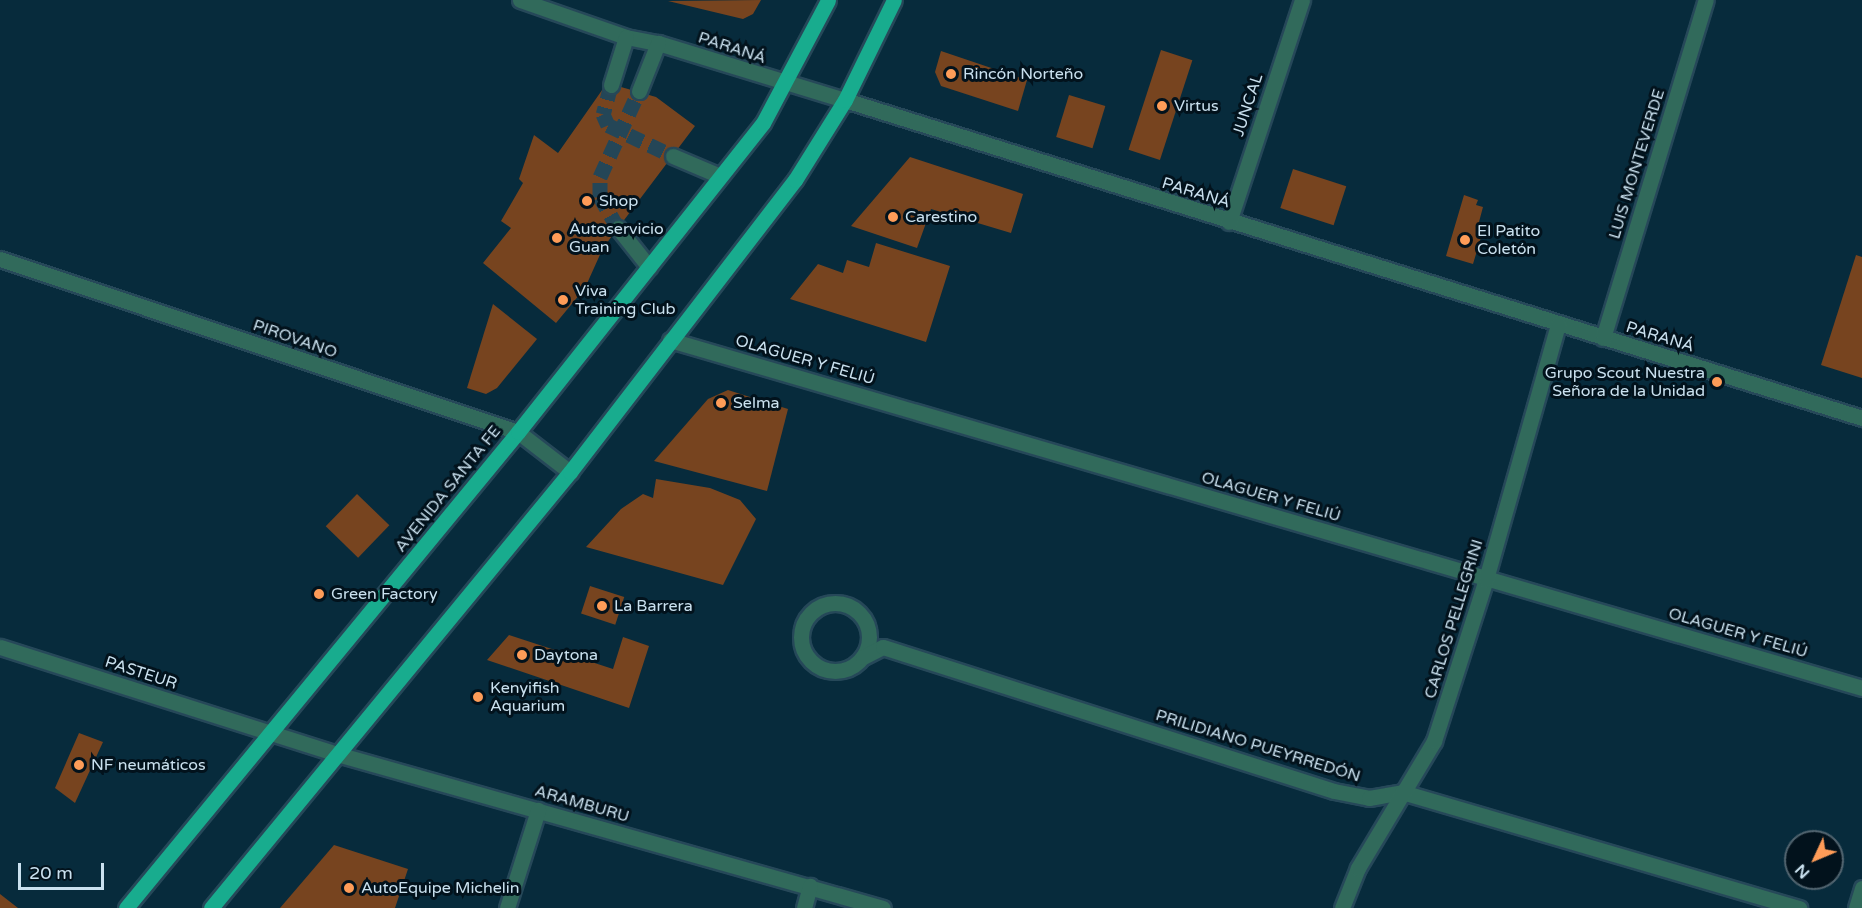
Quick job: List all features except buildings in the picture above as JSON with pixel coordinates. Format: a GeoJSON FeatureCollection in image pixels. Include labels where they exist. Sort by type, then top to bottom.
{"type":"FeatureCollection","features":[{"type":"Feature","properties":{"kind":"main road","name":"AVENIDA SANTA FE"},"geometry":{"type":"LineString","coordinates":[[126,908],[518,432],[763,123],[787,85],[828,0]]}},
{"type":"Feature","properties":{"kind":"main road"},"geometry":{"type":"LineString","coordinates":[[211,908],[570,472],[795,180],[845,100],[894,0]]}},
{"type":"Feature","properties":{"kind":"street","name":"PARANÁ"},"geometry":{"type":"LineString","coordinates":[[519,0],[538,3],[626,37],[658,43],[787,85],[845,100],[1229,222],[1862,418]]}},
{"type":"Feature","properties":{"kind":"street","name":"JUNCAL"},"geometry":{"type":"LineString","coordinates":[[1229,222],[1302,0]]}},
{"type":"Feature","properties":{"kind":"street","name":"LUIS MONTEVERDE"},"geometry":{"type":"LineString","coordinates":[[1603,338],[1706,0]]}},
{"type":"Feature","properties":{"kind":"street"},"geometry":{"type":"LineString","coordinates":[[611,85],[626,37]]}},
{"type":"Feature","properties":{"kind":"street"},"geometry":{"type":"LineString","coordinates":[[639,91],[658,43]]}},
{"type":"Feature","properties":{"kind":"street"},"geometry":{"type":"LineString","coordinates":[[673,156],[720,176]]}},
{"type":"Feature","properties":{"kind":"street"},"geometry":{"type":"LineString","coordinates":[[618,228],[649,267]]}},
{"type":"Feature","properties":{"kind":"street","name":"PIROVANO"},"geometry":{"type":"LineString","coordinates":[[0,259],[518,432],[570,472]]}},
{"type":"Feature","properties":{"kind":"street","name":"CARLOS PELLEGRINI"},"geometry":{"type":"LineString","coordinates":[[1342,908],[1358,868],[1434,741],[1486,579],[1558,324]]}},
{"type":"Feature","properties":{"kind":"street","name":"OLAGUER Y FELIÚ"},"geometry":{"type":"LineString","coordinates":[[670,340],[1862,688]]}},
{"type":"Feature","properties":{"kind":"street"},"geometry":{"type":"LineString","coordinates":[[836,603],[854,609],[883,647],[873,649],[844,670],[825,670],[804,651],[802,632],[810,614],[836,603]]}},
{"type":"Feature","properties":{"kind":"street"},"geometry":{"type":"LineString","coordinates":[[863,657],[869,643],[867,627]]}},
{"type":"Feature","properties":{"kind":"street","name":"PASTEUR"},"geometry":{"type":"LineString","coordinates":[[0,647],[271,733]]}},
{"type":"Feature","properties":{"kind":"street","name":"PRILIDIANO PUEYRREDÓN"},"geometry":{"type":"LineString","coordinates":[[883,647],[1334,791],[1369,798],[1402,792],[1799,908]]}},
{"type":"Feature","properties":{"kind":"street","name":"ARAMBURU"},"geometry":{"type":"LineString","coordinates":[[271,733],[337,754],[883,908]]}},
{"type":"Feature","properties":{"kind":"street"},"geometry":{"type":"LineString","coordinates":[[507,908],[538,810]]}},
{"type":"Feature","properties":{"kind":"street"},"geometry":{"type":"LineString","coordinates":[[804,908],[810,886]]}},
{"type":"Feature","properties":{"kind":"street"},"geometry":{"type":"LineString","coordinates":[[1856,908],[1862,888]]}},
{"type":"Feature","properties":{"kind":"tunnel"},"geometry":{"type":"LineString","coordinates":[[611,85],[603,114],[608,125],[673,156]]}},
{"type":"Feature","properties":{"kind":"tunnel"},"geometry":{"type":"LineString","coordinates":[[618,228],[600,197],[600,177],[639,91]]}},
{"type":"Feature","properties":{"kind":"place","name":"Rincón Norteño"},"geometry":{"type":"Point","coordinates":[951,74]}},
{"type":"Feature","properties":{"kind":"place","name":"Virtus"},"geometry":{"type":"Point","coordinates":[1162,106]}},
{"type":"Feature","properties":{"kind":"place","name":"Shop"},"geometry":{"type":"Point","coordinates":[587,201]}},
{"type":"Feature","properties":{"kind":"place","name":"Carestino"},"geometry":{"type":"Point","coordinates":[893,217]}},
{"type":"Feature","properties":{"kind":"place","name":"Autoservicio Guan"},"geometry":{"type":"Point","coordinates":[557,238]}},
{"type":"Feature","properties":{"kind":"place","name":"El Patito Coletón"},"geometry":{"type":"Point","coordinates":[1465,240]}},
{"type":"Feature","properties":{"kind":"place","name":"Viva Training Club"},"geometry":{"type":"Point","coordinates":[563,300]}},
{"type":"Feature","properties":{"kind":"place","name":"Grupo Scout Nuestra Señora de la Unidad"},"geometry":{"type":"Point","coordinates":[1717,382]}},
{"type":"Feature","properties":{"kind":"place","name":"Selma"},"geometry":{"type":"Point","coordinates":[721,403]}},
{"type":"Feature","properties":{"kind":"place","name":"Green Factory"},"geometry":{"type":"Point","coordinates":[319,594]}},
{"type":"Feature","properties":{"kind":"place","name":"La Barrera"},"geometry":{"type":"Point","coordinates":[602,606]}},
{"type":"Feature","properties":{"kind":"place","name":"Daytona"},"geometry":{"type":"Point","coordinates":[522,655]}},
{"type":"Feature","properties":{"kind":"place","name":"Kenyifish Aquarium"},"geometry":{"type":"Point","coordinates":[478,697]}},
{"type":"Feature","properties":{"kind":"place","name":"NF neumáticos"},"geometry":{"type":"Point","coordinates":[79,765]}},
{"type":"Feature","properties":{"kind":"place","name":"AutoEquipe Michelin"},"geometry":{"type":"Point","coordinates":[349,888]}}]}
